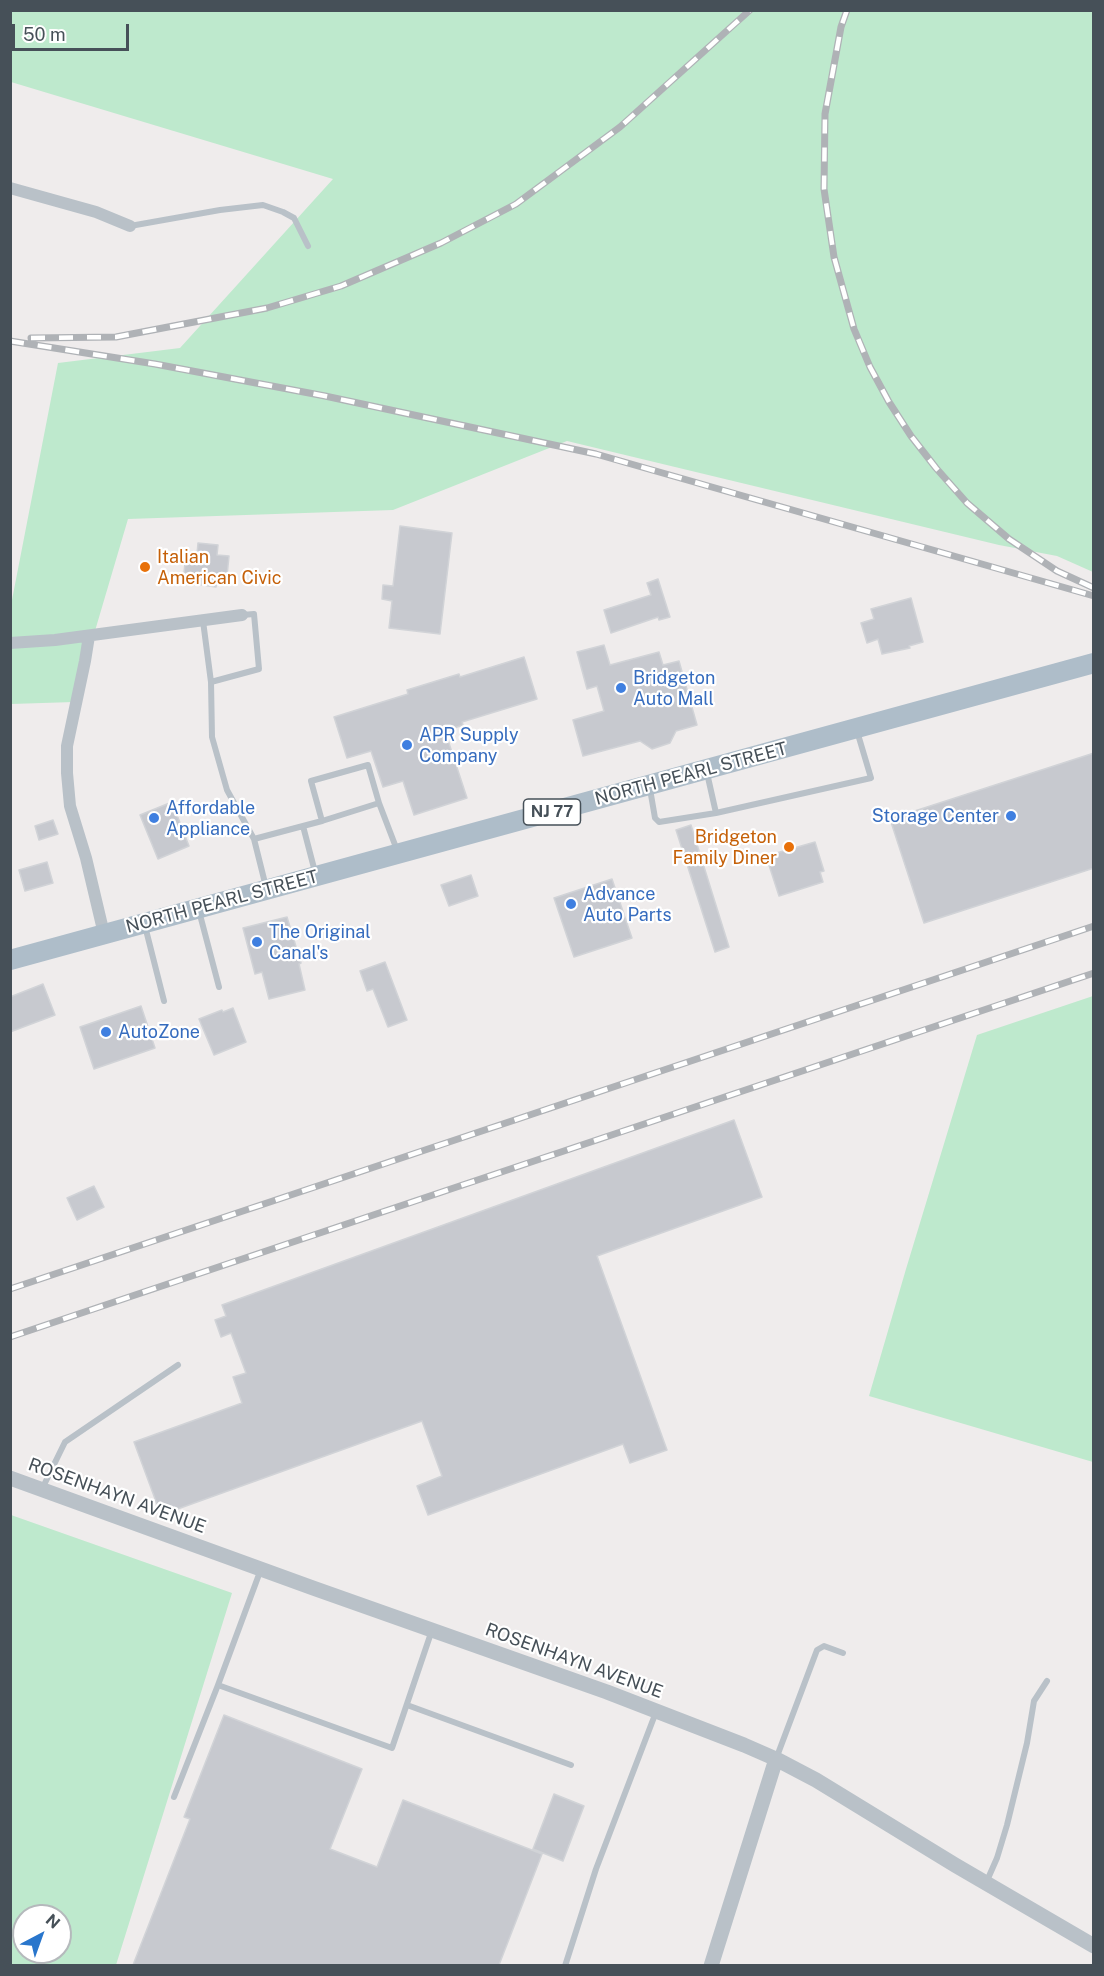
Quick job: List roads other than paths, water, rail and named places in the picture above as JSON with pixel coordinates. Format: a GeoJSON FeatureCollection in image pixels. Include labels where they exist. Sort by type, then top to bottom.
{"type":"FeatureCollection","features":[{"type":"Feature","properties":{"kind":"main road","name":"NORTH PEARL STREET"},"geometry":{"type":"LineString","coordinates":[[10,960],[1094,663]]}},
{"type":"Feature","properties":{"kind":"street"},"geometry":{"type":"LineString","coordinates":[[10,188],[96,212],[130,226]]}},
{"type":"Feature","properties":{"kind":"street"},"geometry":{"type":"LineString","coordinates":[[10,643],[89,636],[242,615]]}},
{"type":"Feature","properties":{"kind":"street"},"geometry":{"type":"LineString","coordinates":[[89,636],[67,746],[67,773],[70,806],[86,858],[104,934]]}},
{"type":"Feature","properties":{"kind":"street","name":"ROSENHAYN AVENUE"},"geometry":{"type":"LineString","coordinates":[[10,1478],[656,1711],[776,1759],[816,1780],[986,1884],[1094,1946]]}},
{"type":"Feature","properties":{"kind":"street"},"geometry":{"type":"LineString","coordinates":[[711,1965],[776,1759]]}},
{"type":"Feature","properties":{"kind":"lane"},"geometry":{"type":"LineString","coordinates":[[130,226],[263,205],[294,218],[308,246]]}},
{"type":"Feature","properties":{"kind":"lane"},"geometry":{"type":"LineString","coordinates":[[211,682],[259,669],[254,614],[242,615]]}},
{"type":"Feature","properties":{"kind":"lane"},"geometry":{"type":"LineString","coordinates":[[203,621],[211,682],[212,737],[227,790],[254,839],[267,889]]}},
{"type":"Feature","properties":{"kind":"lane"},"geometry":{"type":"LineString","coordinates":[[649,785],[655,818],[658,822],[716,813],[871,778],[856,729]]}},
{"type":"Feature","properties":{"kind":"lane"},"geometry":{"type":"LineString","coordinates":[[322,820],[311,781],[368,765],[379,803],[398,853]]}},
{"type":"Feature","properties":{"kind":"lane"},"geometry":{"type":"LineString","coordinates":[[706,770],[716,813]]}},
{"type":"Feature","properties":{"kind":"lane"},"geometry":{"type":"LineString","coordinates":[[254,839],[379,803]]}},
{"type":"Feature","properties":{"kind":"lane"},"geometry":{"type":"LineString","coordinates":[[303,826],[316,876]]}},
{"type":"Feature","properties":{"kind":"lane"},"geometry":{"type":"LineString","coordinates":[[198,908],[219,987]]}},
{"type":"Feature","properties":{"kind":"lane"},"geometry":{"type":"LineString","coordinates":[[144,923],[164,1000]]}},
{"type":"Feature","properties":{"kind":"lane"},"geometry":{"type":"LineString","coordinates":[[42,1490],[65,1442],[178,1365]]}},
{"type":"Feature","properties":{"kind":"lane"},"geometry":{"type":"LineString","coordinates":[[174,1797],[261,1569]]}},
{"type":"Feature","properties":{"kind":"lane"},"geometry":{"type":"LineString","coordinates":[[218,1684],[392,1749],[432,1630]]}},
{"type":"Feature","properties":{"kind":"lane"},"geometry":{"type":"LineString","coordinates":[[776,1759],[817,1650],[824,1646],[843,1653]]}},
{"type":"Feature","properties":{"kind":"lane"},"geometry":{"type":"LineString","coordinates":[[986,1884],[1007,1825],[1027,1743],[1034,1701],[1047,1681]]}},
{"type":"Feature","properties":{"kind":"lane"},"geometry":{"type":"LineString","coordinates":[[407,1705],[571,1765]]}},
{"type":"Feature","properties":{"kind":"lane"},"geometry":{"type":"LineString","coordinates":[[565,1965],[596,1869],[656,1711]]}},
{"type":"Feature","properties":{"kind":"railway"},"geometry":{"type":"LineString","coordinates":[[31,338],[116,337],[267,308],[341,286],[441,243],[516,204],[620,127],[750,10]]}},
{"type":"Feature","properties":{"kind":"railway"},"geometry":{"type":"LineString","coordinates":[[847,10],[841,27],[825,114],[824,189],[834,257],[854,329],[870,367],[911,436],[967,503],[1009,539],[1057,571],[1094,588]]}},
{"type":"Feature","properties":{"kind":"railway"},"geometry":{"type":"LineString","coordinates":[[10,341],[155,364],[325,396],[596,454],[1094,596]]}},
{"type":"Feature","properties":{"kind":"railway"},"geometry":{"type":"LineString","coordinates":[[10,1289],[1094,926]]}},
{"type":"Feature","properties":{"kind":"railway"},"geometry":{"type":"LineString","coordinates":[[10,1337],[1094,973]]}},
{"type":"Feature","properties":{"kind":"place","name":"Italian American Civic"},"geometry":{"type":"Point","coordinates":[145,567]}},
{"type":"Feature","properties":{"kind":"place","name":"Bridgeton Auto Mall"},"geometry":{"type":"Point","coordinates":[621,688]}},
{"type":"Feature","properties":{"kind":"place","name":"APR Supply Company"},"geometry":{"type":"Point","coordinates":[407,745]}},
{"type":"Feature","properties":{"kind":"place","name":"Storage Center"},"geometry":{"type":"Point","coordinates":[1011,816]}},
{"type":"Feature","properties":{"kind":"place","name":"Affordable Appliance"},"geometry":{"type":"Point","coordinates":[154,818]}},
{"type":"Feature","properties":{"kind":"place","name":"Bridgeton Family Diner"},"geometry":{"type":"Point","coordinates":[789,847]}},
{"type":"Feature","properties":{"kind":"place","name":"Advance Auto Parts"},"geometry":{"type":"Point","coordinates":[571,904]}},
{"type":"Feature","properties":{"kind":"place","name":"The Original Canal's"},"geometry":{"type":"Point","coordinates":[257,942]}},
{"type":"Feature","properties":{"kind":"place","name":"AutoZone"},"geometry":{"type":"Point","coordinates":[106,1032]}}]}
